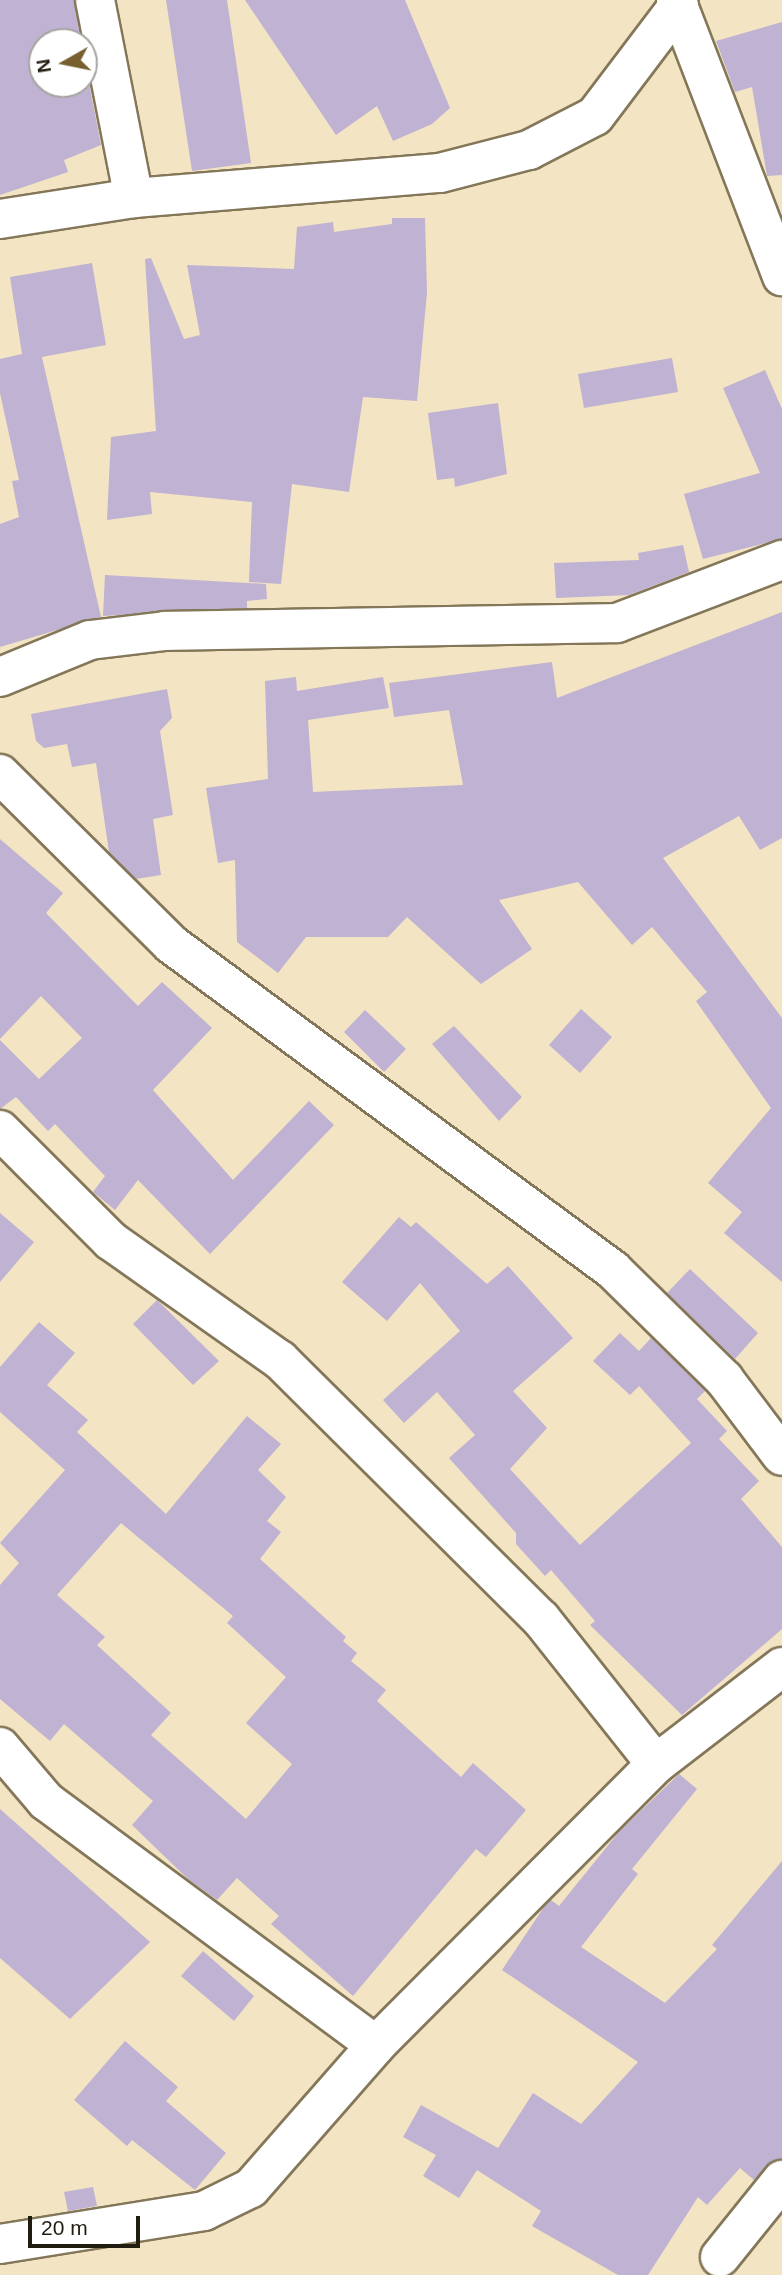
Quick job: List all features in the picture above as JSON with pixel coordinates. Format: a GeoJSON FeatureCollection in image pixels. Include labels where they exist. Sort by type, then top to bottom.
{"type":"FeatureCollection","features":[{"type":"Feature","properties":{"kind":"street"},"geometry":{"type":"LineString","coordinates":[[95,0],[134,198]]}},
{"type":"Feature","properties":{"kind":"street"},"geometry":{"type":"LineString","coordinates":[[0,219],[134,198],[440,173],[529,150],[595,116],[677,3]]}},
{"type":"Feature","properties":{"kind":"street"},"geometry":{"type":"LineString","coordinates":[[677,3],[782,276]]}},
{"type":"Feature","properties":{"kind":"street"},"geometry":{"type":"LineString","coordinates":[[0,677],[90,640],[165,631],[617,623],[782,560]]}},
{"type":"Feature","properties":{"kind":"street"},"geometry":{"type":"LineString","coordinates":[[0,774],[171,944],[613,1270],[724,1379],[782,1455]]}},
{"type":"Feature","properties":{"kind":"street"},"geometry":{"type":"LineString","coordinates":[[0,1130],[111,1241],[280,1360],[541,1619],[656,1764]]}},
{"type":"Feature","properties":{"kind":"street"},"geometry":{"type":"LineString","coordinates":[[0,2244],[223,2205],[268,2172],[376,2045],[656,1764],[782,1667]]}},
{"type":"Feature","properties":{"kind":"street"},"geometry":{"type":"LineString","coordinates":[[0,1747],[46,1801],[376,2045]]}},
{"type":"Feature","properties":{"kind":"street"},"geometry":{"type":"LineString","coordinates":[[720,2257],[782,2180]]}},
{"type":"Feature","properties":{"kind":"building"},"geometry":{"type":"Polygon","coordinates":[[[0,0],[74,0],[79,28],[28,28],[28,98],[92,98],[101,145],[64,160],[68,172],[0,195],[0,0]]]}},
{"type":"Feature","properties":{"kind":"building"},"geometry":{"type":"Polygon","coordinates":[[[166,0],[227,0],[251,163],[192,171],[166,0]]]}},
{"type":"Feature","properties":{"kind":"building"},"geometry":{"type":"Polygon","coordinates":[[[245,0],[405,0],[450,108],[432,124],[393,141],[377,106],[336,135],[245,0]]]}},
{"type":"Feature","properties":{"kind":"building"},"geometry":{"type":"Polygon","coordinates":[[[782,22],[782,175],[767,176],[752,87],[735,92],[716,41],[782,22]]]}},
{"type":"Feature","properties":{"kind":"building"},"geometry":{"type":"Polygon","coordinates":[[[392,218],[425,218],[427,292],[417,401],[363,397],[349,492],[292,484],[281,584],[249,582],[252,502],[150,492],[152,514],[107,520],[111,437],[156,431],[145,259],[151,258],[184,339],[200,335],[187,265],[294,269],[297,227],[333,222],[334,232],[392,224],[392,218]]]}},
{"type":"Feature","properties":{"kind":"building"},"geometry":{"type":"Polygon","coordinates":[[[92,263],[106,345],[42,357],[101,617],[0,647],[0,524],[19,517],[12,481],[19,480],[0,393],[0,359],[22,354],[10,277],[92,263]]]}},
{"type":"Feature","properties":{"kind":"building"},"geometry":{"type":"Polygon","coordinates":[[[672,358],[678,392],[584,408],[578,374],[672,358]]]}},
{"type":"Feature","properties":{"kind":"building"},"geometry":{"type":"Polygon","coordinates":[[[765,370],[782,409],[782,539],[703,559],[684,494],[760,473],[723,388],[765,370]]]}},
{"type":"Feature","properties":{"kind":"building"},"geometry":{"type":"Polygon","coordinates":[[[498,403],[507,474],[455,487],[454,478],[437,480],[428,413],[498,403]]]}},
{"type":"Feature","properties":{"kind":"building"},"geometry":{"type":"Polygon","coordinates":[[[683,545],[689,572],[629,595],[556,598],[554,563],[639,560],[638,553],[683,545]]]}},
{"type":"Feature","properties":{"kind":"building"},"geometry":{"type":"Polygon","coordinates":[[[105,575],[266,584],[267,599],[247,601],[247,608],[103,616],[105,575]]]}},
{"type":"Feature","properties":{"kind":"building"},"geometry":{"type":"Polygon","coordinates":[[[782,612],[782,838],[760,850],[739,816],[663,858],[782,1018],[782,1282],[724,1233],[742,1212],[708,1183],[771,1108],[696,1001],[707,992],[652,927],[632,945],[578,882],[499,900],[532,949],[481,984],[407,917],[388,937],[306,937],[278,973],[237,942],[235,860],[218,863],[206,788],[268,779],[265,681],[296,677],[297,691],[383,677],[389,708],[308,720],[313,792],[463,785],[449,710],[394,717],[389,683],[552,662],[557,698],[782,612]]]}},
{"type":"Feature","properties":{"kind":"building"},"geometry":{"type":"Polygon","coordinates":[[[167,689],[172,718],[160,731],[173,815],[153,819],[161,875],[136,879],[109,852],[96,763],[72,767],[67,744],[44,748],[36,741],[31,714],[167,689]]]}},
{"type":"Feature","properties":{"kind":"building"},"geometry":{"type":"Polygon","coordinates":[[[0,839],[63,893],[46,913],[138,1006],[162,982],[212,1028],[153,1090],[233,1180],[309,1101],[334,1125],[210,1254],[138,1180],[115,1210],[93,1192],[105,1176],[55,1124],[48,1131],[16,1097],[0,1109],[0,1040],[39,1079],[82,1038],[41,996],[0,1039],[0,839]]]}},
{"type":"Feature","properties":{"kind":"building"},"geometry":{"type":"Polygon","coordinates":[[[581,1009],[612,1037],[580,1073],[549,1045],[581,1009]]]}},
{"type":"Feature","properties":{"kind":"building"},"geometry":{"type":"Polygon","coordinates":[[[365,1010],[406,1049],[384,1072],[344,1032],[365,1010]]]}},
{"type":"Feature","properties":{"kind":"building"},"geometry":{"type":"Polygon","coordinates":[[[454,1026],[522,1097],[499,1121],[432,1044],[454,1026]]]}},
{"type":"Feature","properties":{"kind":"building"},"geometry":{"type":"Polygon","coordinates":[[[0,1213],[34,1242],[0,1282],[0,1213]]]}},
{"type":"Feature","properties":{"kind":"building"},"geometry":{"type":"Polygon","coordinates":[[[399,1217],[411,1227],[416,1222],[487,1284],[508,1266],[573,1338],[513,1391],[547,1428],[510,1469],[580,1545],[691,1443],[639,1386],[630,1395],[593,1361],[620,1333],[639,1351],[651,1338],[705,1391],[697,1399],[727,1431],[719,1439],[759,1481],[741,1499],[782,1547],[782,1629],[682,1715],[590,1625],[595,1621],[551,1570],[545,1576],[516,1544],[516,1533],[449,1458],[475,1435],[437,1392],[404,1423],[383,1400],[460,1331],[420,1283],[387,1321],[342,1282],[399,1217]]]}},
{"type":"Feature","properties":{"kind":"building"},"geometry":{"type":"Polygon","coordinates":[[[690,1269],[758,1333],[735,1359],[667,1293],[690,1269]]]}},
{"type":"Feature","properties":{"kind":"building"},"geometry":{"type":"Polygon","coordinates":[[[157,1300],[219,1361],[193,1385],[133,1324],[157,1300]]]}},
{"type":"Feature","properties":{"kind":"building"},"geometry":{"type":"Polygon","coordinates":[[[39,1322],[75,1353],[47,1385],[88,1420],[77,1432],[166,1514],[247,1416],[281,1444],[258,1470],[286,1497],[267,1521],[281,1532],[260,1559],[346,1637],[343,1641],[357,1653],[351,1661],[386,1690],[377,1701],[461,1777],[473,1763],[526,1810],[486,1857],[476,1849],[353,1996],[271,1924],[279,1916],[237,1878],[217,1900],[188,1879],[132,1825],[153,1801],[64,1724],[50,1741],[0,1699],[0,1585],[19,1563],[0,1543],[65,1470],[0,1412],[0,1367],[39,1322]],[[121,1523],[57,1595],[105,1637],[97,1645],[171,1713],[151,1735],[246,1819],[292,1764],[246,1723],[286,1677],[227,1623],[233,1616],[121,1523]]]}},
{"type":"Feature","properties":{"kind":"building"},"geometry":{"type":"Polygon","coordinates":[[[679,1774],[697,1789],[632,1869],[638,1874],[581,1947],[665,2003],[717,1949],[712,1945],[782,1861],[782,2159],[754,2180],[740,2168],[707,2205],[698,2197],[648,2275],[618,2275],[532,2226],[541,2211],[477,2170],[459,2198],[423,2176],[436,2155],[403,2137],[421,2105],[498,2148],[533,2093],[581,2124],[638,2062],[502,1970],[544,1907],[551,1900],[559,1906],[618,1833],[679,1774]]]}},
{"type":"Feature","properties":{"kind":"building"},"geometry":{"type":"Polygon","coordinates":[[[0,1809],[150,1942],[70,2019],[0,1958],[0,1809]]]}},
{"type":"Feature","properties":{"kind":"building"},"geometry":{"type":"Polygon","coordinates":[[[203,1951],[254,1996],[234,2021],[181,1976],[203,1951]]]}},
{"type":"Feature","properties":{"kind":"building"},"geometry":{"type":"Polygon","coordinates":[[[125,2041],[178,2087],[166,2101],[226,2153],[195,2190],[132,2140],[127,2146],[74,2100],[125,2041]]]}},
{"type":"Feature","properties":{"kind":"building"},"geometry":{"type":"Polygon","coordinates":[[[93,2187],[97,2206],[68,2211],[64,2192],[93,2187]]]}}]}
